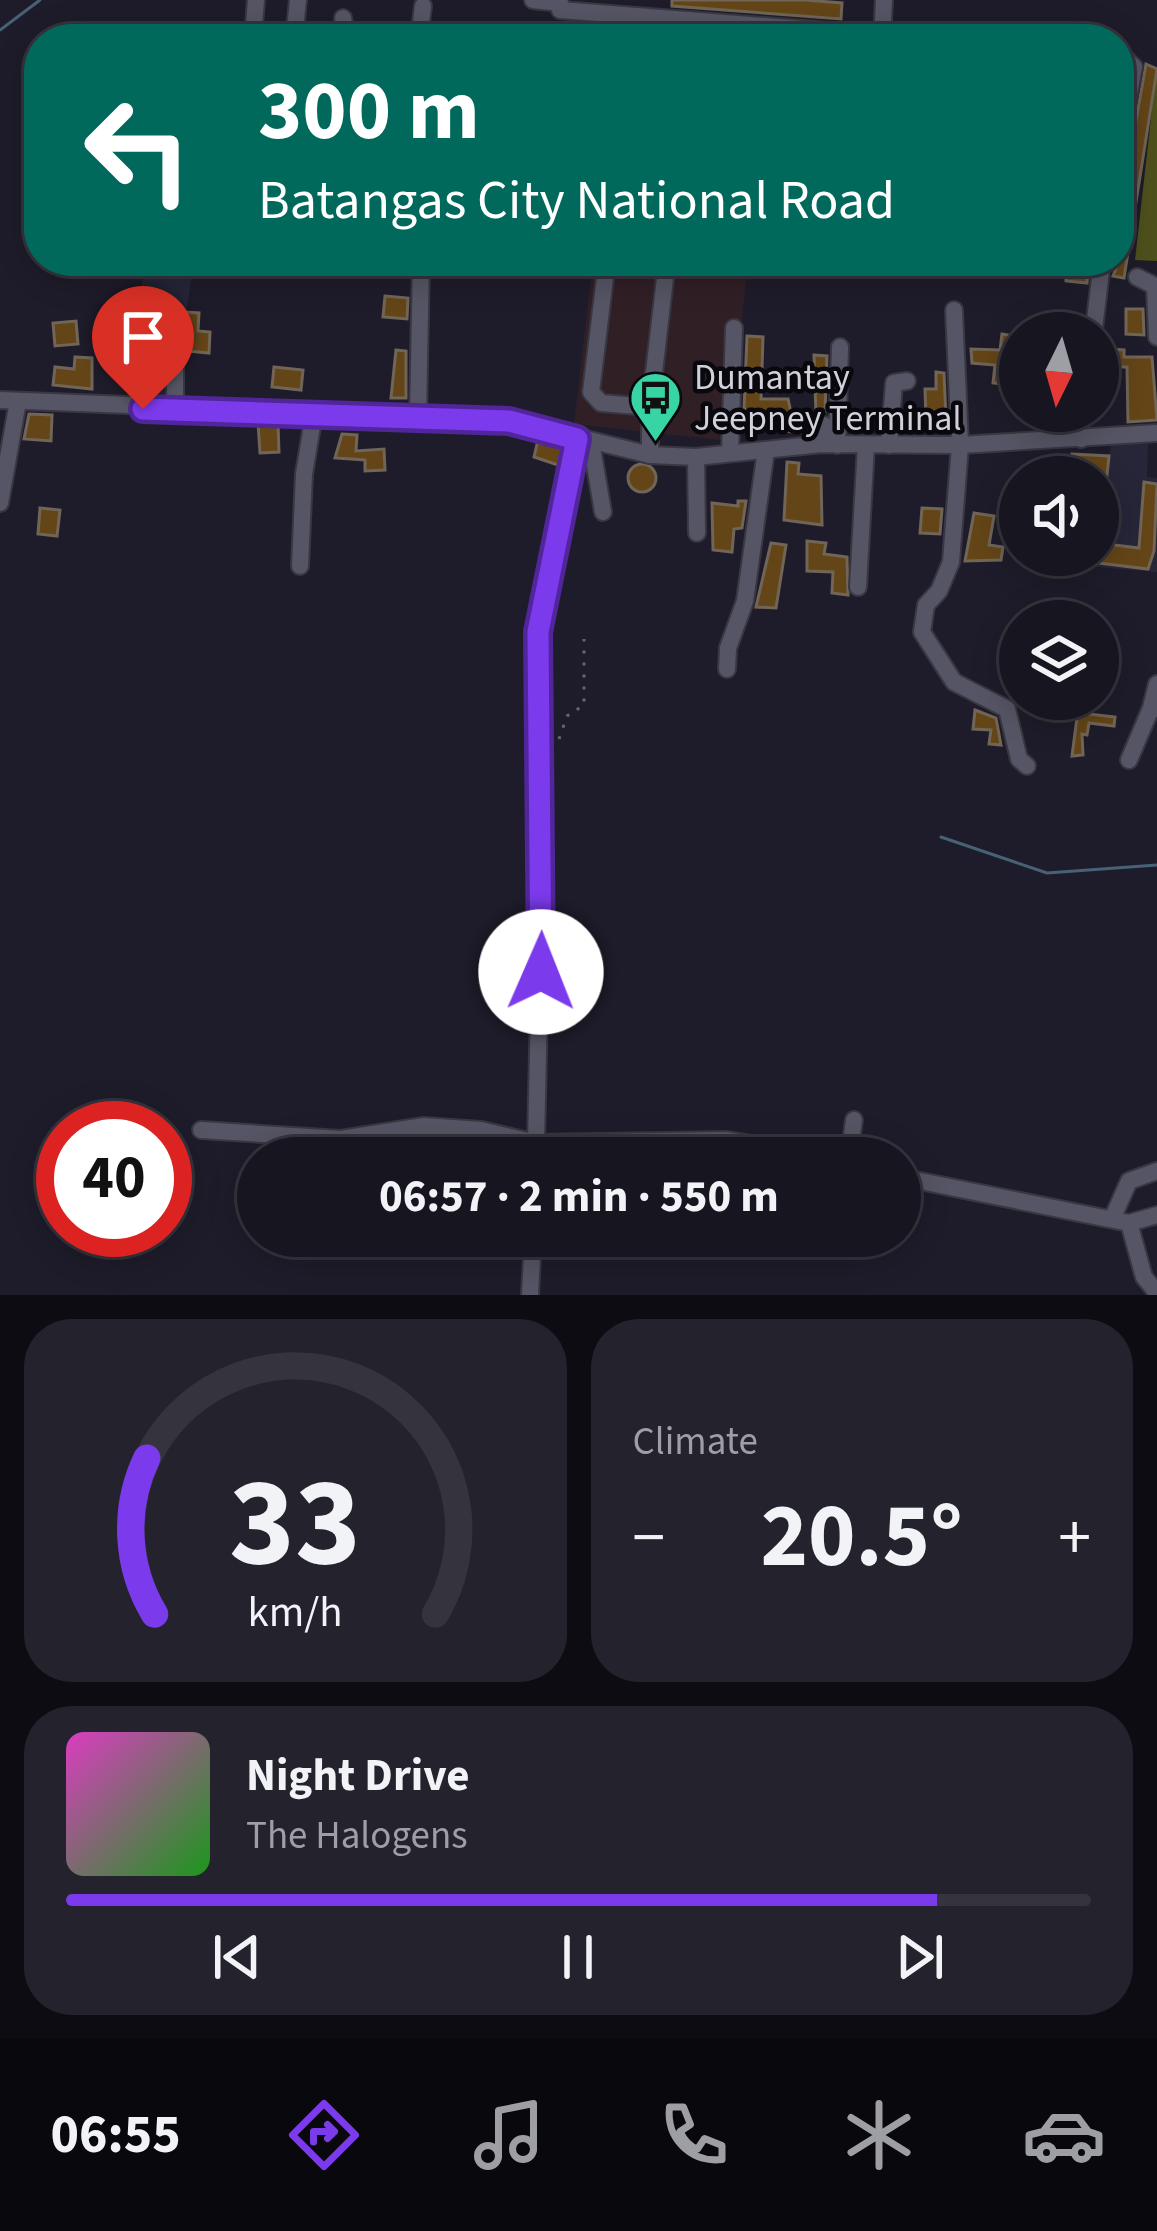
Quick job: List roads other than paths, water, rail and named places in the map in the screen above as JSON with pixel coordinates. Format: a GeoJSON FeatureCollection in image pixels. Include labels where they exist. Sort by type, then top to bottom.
{"type":"FeatureCollection","features":[{"type":"Feature","properties":{"kind":"street"},"geometry":{"type":"LineString","coordinates":[[533,0],[755,24]]}},
{"type":"Feature","properties":{"kind":"street"},"geometry":{"type":"LineString","coordinates":[[420,24],[422,6]]}},
{"type":"Feature","properties":{"kind":"street"},"geometry":{"type":"LineString","coordinates":[[343,18],[344,24]]}},
{"type":"Feature","properties":{"kind":"street"},"geometry":{"type":"LineString","coordinates":[[418,416],[421,276]]}},
{"type":"Feature","properties":{"kind":"street"},"geometry":{"type":"LineString","coordinates":[[605,276],[591,392],[601,403],[650,407]]}},
{"type":"Feature","properties":{"kind":"street"},"geometry":{"type":"LineString","coordinates":[[650,455],[650,407],[665,276]]}},
{"type":"Feature","properties":{"kind":"street"},"geometry":{"type":"LineString","coordinates":[[1096,312],[1100,276]]}},
{"type":"Feature","properties":{"kind":"street"},"geometry":{"type":"LineString","coordinates":[[1136,277],[1155,286],[1157,337]]}},
{"type":"Feature","properties":{"kind":"street"},"geometry":{"type":"LineString","coordinates":[[143,409],[155,302]]}},
{"type":"Feature","properties":{"kind":"street"},"geometry":{"type":"LineString","coordinates":[[954,310],[960,445],[951,562],[939,591],[926,605],[922,632],[954,682],[1007,709],[1019,759],[1027,766]]}},
{"type":"Feature","properties":{"kind":"street"},"geometry":{"type":"LineString","coordinates":[[730,453],[734,328]]}},
{"type":"Feature","properties":{"kind":"street"},"geometry":{"type":"LineString","coordinates":[[829,445],[839,347]]}},
{"type":"Feature","properties":{"kind":"street"},"geometry":{"type":"LineString","coordinates":[[175,351],[175,411]]}},
{"type":"Feature","properties":{"kind":"street"},"geometry":{"type":"LineString","coordinates":[[890,445],[895,383],[907,381]]}},
{"type":"Feature","properties":{"kind":"street"},"geometry":{"type":"LineString","coordinates":[[0,503],[9,401],[509,421],[650,455],[696,457],[829,445],[960,445],[1157,433]]}},
{"type":"Feature","properties":{"kind":"street"},"geometry":{"type":"LineString","coordinates":[[300,566],[304,474],[314,414]]}},
{"type":"Feature","properties":{"kind":"street"},"geometry":{"type":"LineString","coordinates":[[824,424],[829,445]]}},
{"type":"Feature","properties":{"kind":"street"},"geometry":{"type":"LineString","coordinates":[[1077,432],[1081,440]]}},
{"type":"Feature","properties":{"kind":"street"},"geometry":{"type":"LineString","coordinates":[[584,440],[603,512]]}},
{"type":"Feature","properties":{"kind":"street"},"geometry":{"type":"LineString","coordinates":[[536,1137],[543,821],[538,632],[584,440]]}},
{"type":"Feature","properties":{"kind":"street"},"geometry":{"type":"LineString","coordinates":[[858,587],[866,445]]}},
{"type":"Feature","properties":{"kind":"street"},"geometry":{"type":"LineString","coordinates":[[728,669],[728,648],[746,601],[766,451]]}},
{"type":"Feature","properties":{"kind":"street"},"geometry":{"type":"LineString","coordinates":[[696,457],[697,533]]}},
{"type":"Feature","properties":{"kind":"street"},"geometry":{"type":"LineString","coordinates":[[1129,760],[1154,709],[1157,684]]}},
{"type":"Feature","properties":{"kind":"street"},"geometry":{"type":"LineString","coordinates":[[851,1137],[854,1120]]}},
{"type":"Feature","properties":{"kind":"street"},"geometry":{"type":"LineString","coordinates":[[354,1137],[424,1126],[475,1137]]}},
{"type":"Feature","properties":{"kind":"street"},"geometry":{"type":"LineString","coordinates":[[201,1130],[310,1137]]}},
{"type":"Feature","properties":{"kind":"street"},"geometry":{"type":"LineString","coordinates":[[1157,1171],[1130,1181],[1121,1220],[1144,1276],[1157,1293]]}},
{"type":"Feature","properties":{"kind":"street"},"geometry":{"type":"LineString","coordinates":[[921,1181],[1121,1220],[1157,1215]]}},
{"type":"Feature","properties":{"kind":"street"},"geometry":{"type":"LineString","coordinates":[[530,1295],[532,1257]]}},
{"type":"Feature","properties":{"kind":"waterway"},"geometry":{"type":"LineString","coordinates":[[0,30],[40,0]]}},
{"type":"Feature","properties":{"kind":"waterway"},"geometry":{"type":"LineString","coordinates":[[941,837],[1047,873],[1157,865]]}},
{"type":"Feature","properties":{"kind":"place","name":"Dumantay Jeepney Terminal"},"geometry":{"type":"Point","coordinates":[655,444]}}]}
